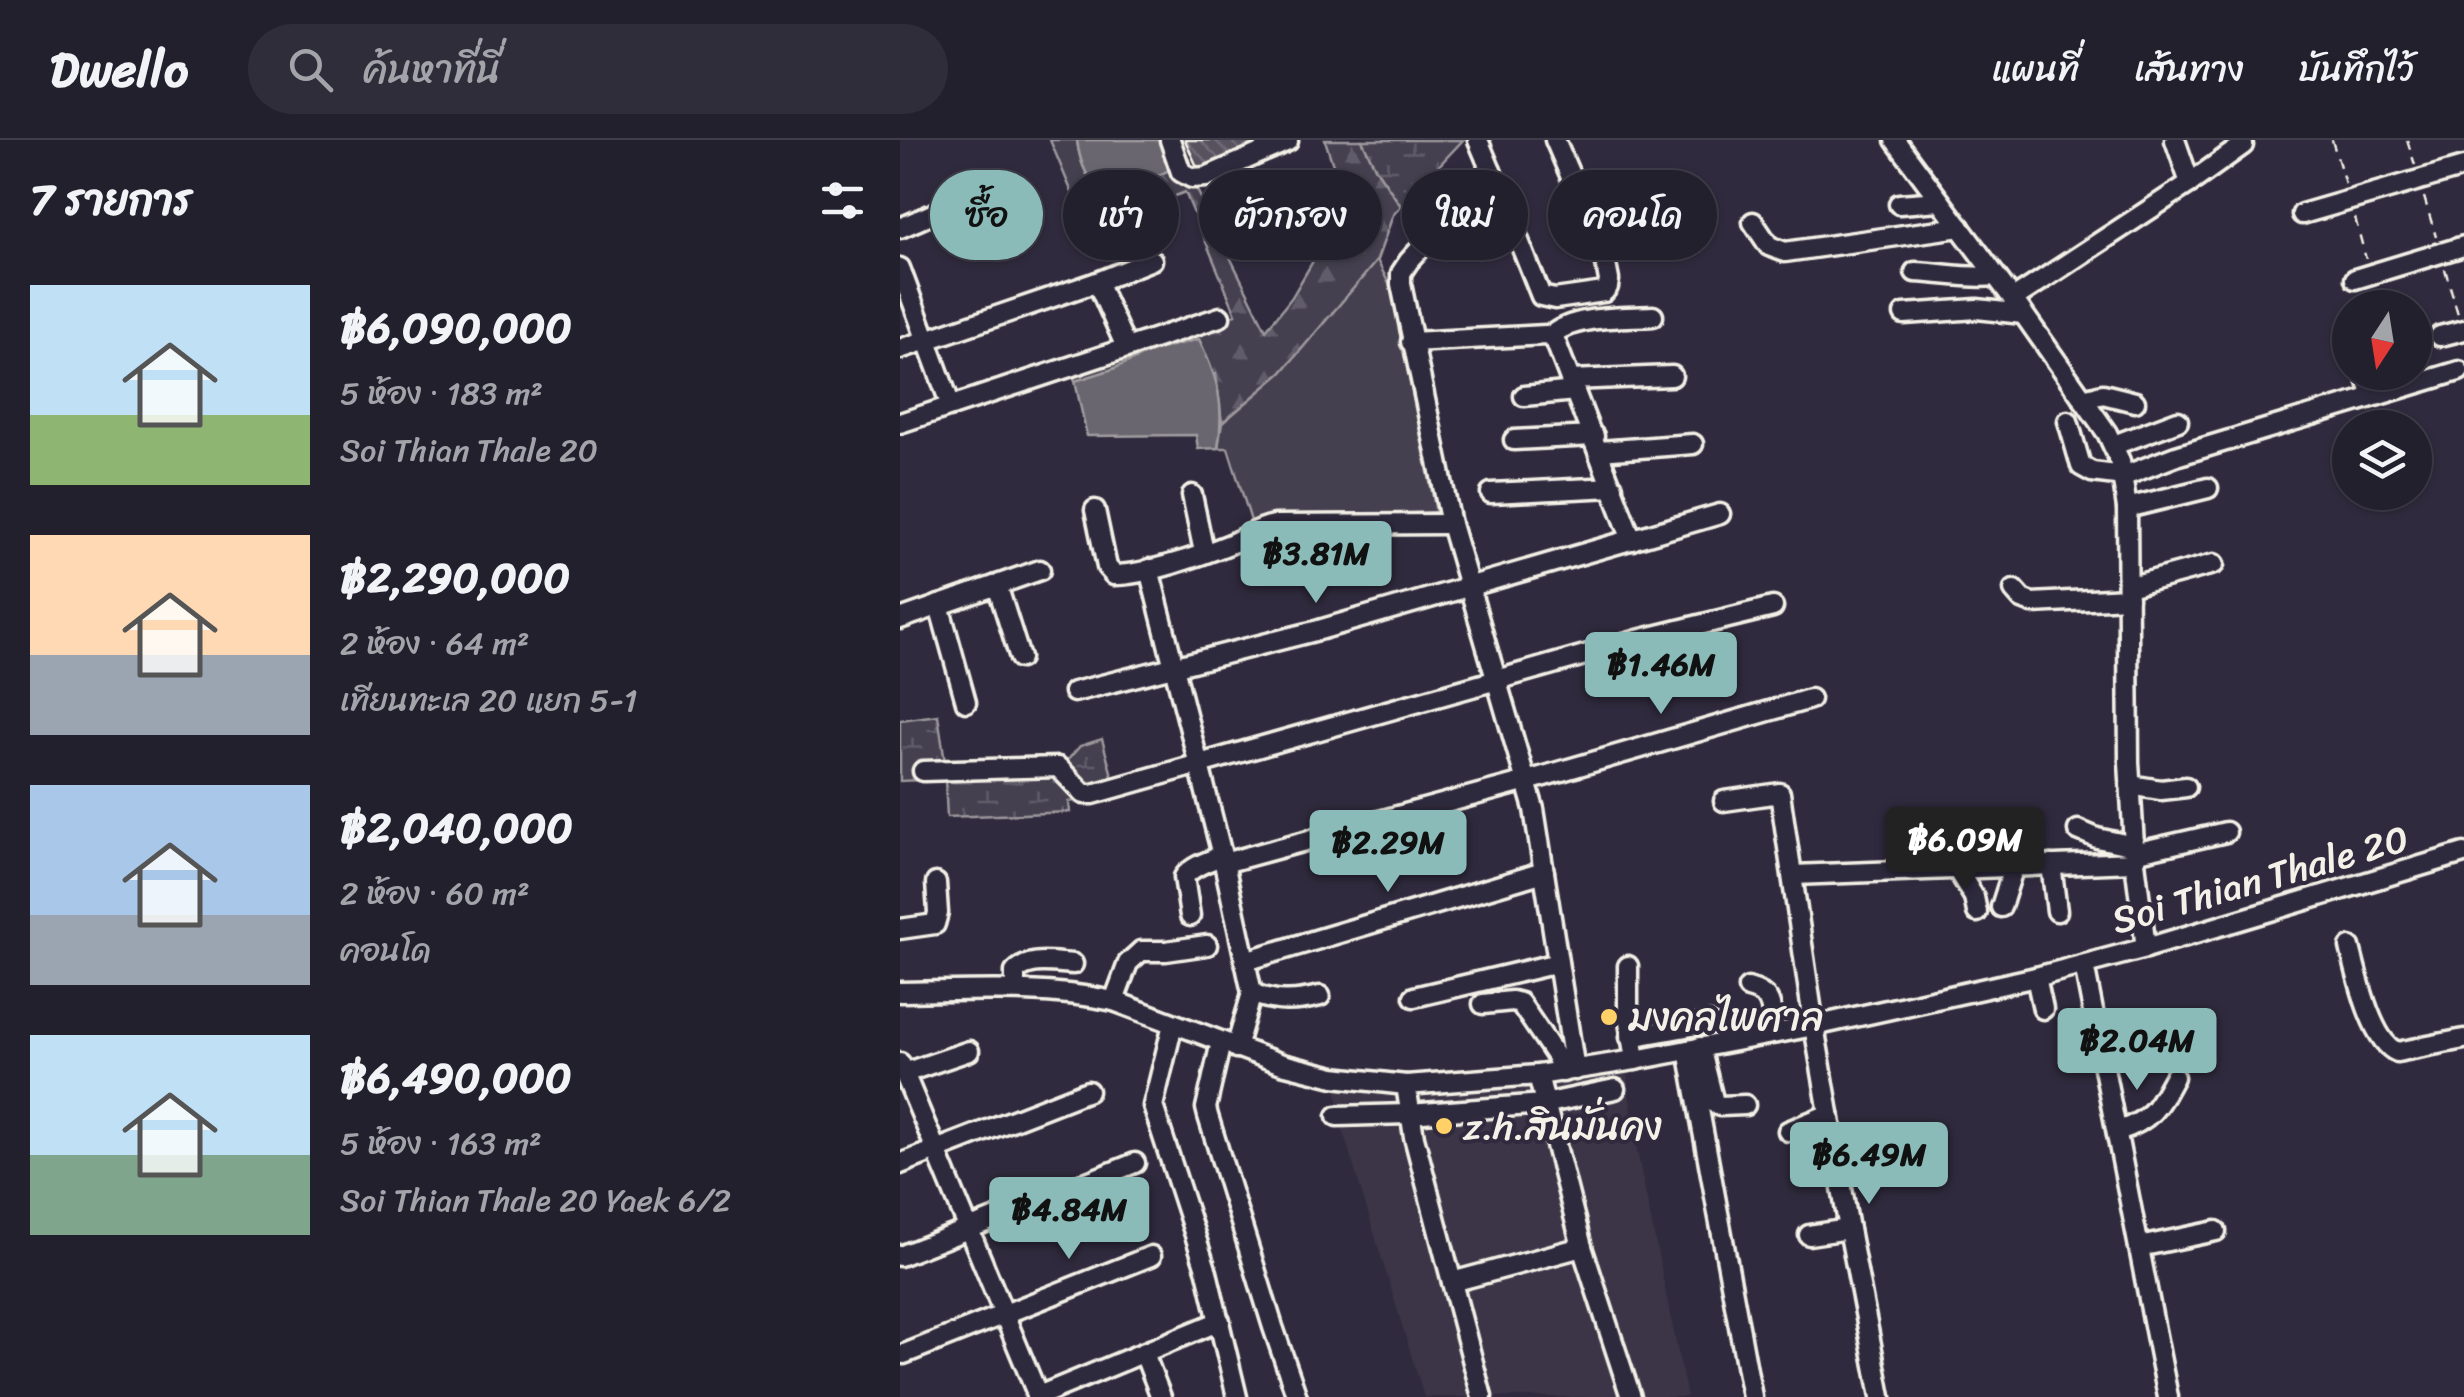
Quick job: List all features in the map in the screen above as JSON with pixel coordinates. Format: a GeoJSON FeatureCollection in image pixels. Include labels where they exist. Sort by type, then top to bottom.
{"type":"FeatureCollection","features":[{"type":"Feature","properties":{"kind":"street"},"geometry":{"type":"LineString","coordinates":[[1170,140],[1180,172],[1192,178],[1206,177],[1288,140]]}},
{"type":"Feature","properties":{"kind":"street"},"geometry":{"type":"LineString","coordinates":[[1478,140],[1491,170]]}},
{"type":"Feature","properties":{"kind":"street"},"geometry":{"type":"LineString","coordinates":[[1527,260],[1542,296],[1555,299],[1604,292],[1609,280],[1604,254],[1555,140]]}},
{"type":"Feature","properties":{"kind":"street"},"geometry":{"type":"LineString","coordinates":[[1895,140],[1960,227],[1986,277],[2018,306],[2083,399],[2114,445],[2124,476],[2130,785],[2146,948]]}},
{"type":"Feature","properties":{"kind":"street"},"geometry":{"type":"LineString","coordinates":[[2175,140],[2190,183]]}},
{"type":"Feature","properties":{"kind":"street"},"geometry":{"type":"LineString","coordinates":[[1904,314],[1990,311],[2018,306],[2243,145]]}},
{"type":"Feature","properties":{"kind":"street"},"geometry":{"type":"LineString","coordinates":[[2302,214],[2464,166]]}},
{"type":"Feature","properties":{"kind":"street"},"geometry":{"type":"LineString","coordinates":[[1899,204],[1940,201]]}},
{"type":"Feature","properties":{"kind":"street"},"geometry":{"type":"LineString","coordinates":[[900,228],[930,215]]}},
{"type":"Feature","properties":{"kind":"street"},"geometry":{"type":"LineString","coordinates":[[1753,222],[1769,246],[1786,252],[1960,227]]}},
{"type":"Feature","properties":{"kind":"street"},"geometry":{"type":"LineString","coordinates":[[2355,279],[2464,246]]}},
{"type":"Feature","properties":{"kind":"street"},"geometry":{"type":"LineString","coordinates":[[900,349],[1152,260]]}},
{"type":"Feature","properties":{"kind":"street"},"geometry":{"type":"LineString","coordinates":[[1409,260],[1401,273],[1403,302],[1451,524],[1536,824],[1558,963],[1569,1071]]}},
{"type":"Feature","properties":{"kind":"street"},"geometry":{"type":"LineString","coordinates":[[900,268],[951,406]]}},
{"type":"Feature","properties":{"kind":"street"},"geometry":{"type":"LineString","coordinates":[[1915,272],[1986,277]]}},
{"type":"Feature","properties":{"kind":"street"},"geometry":{"type":"LineString","coordinates":[[1986,277],[1990,311]]}},
{"type":"Feature","properties":{"kind":"street"},"geometry":{"type":"LineString","coordinates":[[1096,282],[1126,347]]}},
{"type":"Feature","properties":{"kind":"street"},"geometry":{"type":"LineString","coordinates":[[1412,342],[1552,336],[1562,326],[1653,316]]}},
{"type":"Feature","properties":{"kind":"street"},"geometry":{"type":"LineString","coordinates":[[900,424],[1220,317]]}},
{"type":"Feature","properties":{"kind":"street"},"geometry":{"type":"LineString","coordinates":[[2440,336],[2463,330]]}},
{"type":"Feature","properties":{"kind":"street"},"geometry":{"type":"LineString","coordinates":[[1552,336],[1561,350],[1632,540]]}},
{"type":"Feature","properties":{"kind":"street"},"geometry":{"type":"LineString","coordinates":[[2068,421],[2081,466],[2092,472],[2124,476],[2176,456],[2459,371]]}},
{"type":"Feature","properties":{"kind":"street"},"geometry":{"type":"LineString","coordinates":[[1524,396],[1572,386],[1672,376]]}},
{"type":"Feature","properties":{"kind":"street"},"geometry":{"type":"LineString","coordinates":[[2370,390],[2372,396]]}},
{"type":"Feature","properties":{"kind":"street"},"geometry":{"type":"LineString","coordinates":[[2083,399],[2103,394],[2135,402]]}},
{"type":"Feature","properties":{"kind":"street"},"geometry":{"type":"LineString","coordinates":[[2114,445],[2178,421]]}},
{"type":"Feature","properties":{"kind":"street"},"geometry":{"type":"LineString","coordinates":[[1514,440],[1693,444]]}},
{"type":"Feature","properties":{"kind":"street"},"geometry":{"type":"LineString","coordinates":[[1491,493],[1613,486]]}},
{"type":"Feature","properties":{"kind":"street"},"geometry":{"type":"LineString","coordinates":[[2127,508],[2208,488]]}},
{"type":"Feature","properties":{"kind":"street"},"geometry":{"type":"LineString","coordinates":[[1192,495],[1204,552]]}},
{"type":"Feature","properties":{"kind":"street"},"geometry":{"type":"LineString","coordinates":[[1095,510],[1107,567],[1110,574],[1121,576],[1204,552],[1274,525],[1451,524]]}},
{"type":"Feature","properties":{"kind":"street"},"geometry":{"type":"LineString","coordinates":[[1074,692],[1319,630],[1720,514]]}},
{"type":"Feature","properties":{"kind":"street"},"geometry":{"type":"LineString","coordinates":[[2014,590],[2022,600],[2032,603],[2128,592],[2214,564]]}},
{"type":"Feature","properties":{"kind":"street"},"geometry":{"type":"LineString","coordinates":[[1149,569],[1223,860],[1252,993],[1206,1108],[1297,1397]]}},
{"type":"Feature","properties":{"kind":"street"},"geometry":{"type":"LineString","coordinates":[[900,619],[1040,570]]}},
{"type":"Feature","properties":{"kind":"street"},"geometry":{"type":"LineString","coordinates":[[997,585],[1020,658]]}},
{"type":"Feature","properties":{"kind":"street"},"geometry":{"type":"LineString","coordinates":[[939,605],[966,702]]}},
{"type":"Feature","properties":{"kind":"street"},"geometry":{"type":"LineString","coordinates":[[923,771],[1058,768],[1084,794],[1093,794],[1638,640],[1773,607]]}},
{"type":"Feature","properties":{"kind":"street"},"geometry":{"type":"LineString","coordinates":[[1190,916],[1184,877],[1201,864],[1527,782],[1810,699]]}},
{"type":"Feature","properties":{"kind":"street"},"geometry":{"type":"LineString","coordinates":[[2130,785],[2161,790],[2186,786]]}},
{"type":"Feature","properties":{"kind":"street"},"geometry":{"type":"LineString","coordinates":[[1724,801],[1780,793],[1814,1026],[1882,1397]]}},
{"type":"Feature","properties":{"kind":"street"},"geometry":{"type":"LineString","coordinates":[[2078,830],[2135,854]]}},
{"type":"Feature","properties":{"kind":"street"},"geometry":{"type":"LineString","coordinates":[[1793,875],[2052,865],[2135,854],[2226,832]]}},
{"type":"Feature","properties":{"kind":"street","name":"Soi Thian Thale 20"},"geometry":{"type":"LineString","coordinates":[[900,992],[1015,990],[1089,996],[1114,1001],[1282,1064],[1334,1077],[1406,1085],[1538,1075],[1814,1026],[2036,977],[2464,853]]}},
{"type":"Feature","properties":{"kind":"street"},"geometry":{"type":"LineString","coordinates":[[2052,865],[2058,911]]}},
{"type":"Feature","properties":{"kind":"street"},"geometry":{"type":"LineString","coordinates":[[2001,907],[2014,866]]}},
{"type":"Feature","properties":{"kind":"street"},"geometry":{"type":"LineString","coordinates":[[1957,869],[1974,898],[1977,912]]}},
{"type":"Feature","properties":{"kind":"street"},"geometry":{"type":"LineString","coordinates":[[1246,961],[1544,872]]}},
{"type":"Feature","properties":{"kind":"street"},"geometry":{"type":"LineString","coordinates":[[900,929],[935,924],[936,884]]}},
{"type":"Feature","properties":{"kind":"street"},"geometry":{"type":"LineString","coordinates":[[1114,1001],[1128,963],[1142,951],[1206,945]]}},
{"type":"Feature","properties":{"kind":"street"},"geometry":{"type":"LineString","coordinates":[[2350,947],[2373,1022],[2388,1048],[2397,1052],[2464,1039]]}},
{"type":"Feature","properties":{"kind":"street"},"geometry":{"type":"LineString","coordinates":[[1414,997],[1558,963]]}},
{"type":"Feature","properties":{"kind":"street"},"geometry":{"type":"LineString","coordinates":[[1015,990],[1016,972],[1023,965],[1073,964]]}},
{"type":"Feature","properties":{"kind":"street"},"geometry":{"type":"LineString","coordinates":[[2084,965],[2168,1397]]}},
{"type":"Feature","properties":{"kind":"street"},"geometry":{"type":"LineString","coordinates":[[1628,966],[1628,1015],[1635,1060]]}},
{"type":"Feature","properties":{"kind":"street"},"geometry":{"type":"LineString","coordinates":[[2036,977],[2042,1009]]}},
{"type":"Feature","properties":{"kind":"street"},"geometry":{"type":"LineString","coordinates":[[1748,988],[1764,993],[1769,1000],[1775,1033]]}},
{"type":"Feature","properties":{"kind":"street"},"geometry":{"type":"LineString","coordinates":[[1252,993],[1272,1000],[1298,1002],[1320,996]]}},
{"type":"Feature","properties":{"kind":"street"},"geometry":{"type":"LineString","coordinates":[[1483,1004],[1520,1004],[1569,1071]]}},
{"type":"Feature","properties":{"kind":"street"},"geometry":{"type":"LineString","coordinates":[[1630,1037],[1709,1023]]}},
{"type":"Feature","properties":{"kind":"street"},"geometry":{"type":"LineString","coordinates":[[1173,1024],[1153,1106],[1207,1272],[1238,1397]]}},
{"type":"Feature","properties":{"kind":"street"},"geometry":{"type":"LineString","coordinates":[[1694,1048],[1714,1103],[1744,1105]]}},
{"type":"Feature","properties":{"kind":"street"},"geometry":{"type":"LineString","coordinates":[[1694,1048],[1752,1397]]}},
{"type":"Feature","properties":{"kind":"street"},"geometry":{"type":"LineString","coordinates":[[969,1051],[901,1066],[1037,1397],[1061,1393],[1220,1321]]}},
{"type":"Feature","properties":{"kind":"street"},"geometry":{"type":"LineString","coordinates":[[1538,1075],[1582,1247],[1631,1397]]}},
{"type":"Feature","properties":{"kind":"street"},"geometry":{"type":"LineString","coordinates":[[2118,1132],[2150,1116],[2174,1078]]}},
{"type":"Feature","properties":{"kind":"street"},"geometry":{"type":"LineString","coordinates":[[1406,1085],[1409,1114],[1482,1397]]}},
{"type":"Feature","properties":{"kind":"street"},"geometry":{"type":"LineString","coordinates":[[1337,1116],[1544,1104],[1615,1089]]}},
{"type":"Feature","properties":{"kind":"street"},"geometry":{"type":"LineString","coordinates":[[900,1164],[1088,1091]]}},
{"type":"Feature","properties":{"kind":"street"},"geometry":{"type":"LineString","coordinates":[[1788,1131],[1829,1114]]}},
{"type":"Feature","properties":{"kind":"street"},"geometry":{"type":"LineString","coordinates":[[900,1256],[1135,1163]]}},
{"type":"Feature","properties":{"kind":"street"},"geometry":{"type":"LineString","coordinates":[[1809,1234],[1849,1229]]}},
{"type":"Feature","properties":{"kind":"street"},"geometry":{"type":"LineString","coordinates":[[2139,1247],[2216,1231]]}},
{"type":"Feature","properties":{"kind":"street"},"geometry":{"type":"LineString","coordinates":[[1452,1282],[1582,1247]]}},
{"type":"Feature","properties":{"kind":"street"},"geometry":{"type":"LineString","coordinates":[[904,1354],[1151,1256]]}},
{"type":"Feature","properties":{"kind":"street"},"geometry":{"type":"LineString","coordinates":[[1144,1353],[1161,1397]]}},
{"type":"Feature","properties":{"kind":"path"},"geometry":{"type":"LineString","coordinates":[[2407,140],[2463,330]]}},
{"type":"Feature","properties":{"kind":"shaded area"},"geometry":{"type":"Polygon","coordinates":[[[1077,140],[1163,140],[1171,169],[1085,170],[1077,140]]]}},
{"type":"Feature","properties":{"kind":"shaded area"},"geometry":{"type":"Polygon","coordinates":[[[1199,339],[1218,392],[1218,448],[1198,449],[1196,435],[1087,436],[1075,381],[1152,351],[1199,339]]]}},
{"type":"Feature","properties":{"kind":"shaded area"},"geometry":{"type":"Polygon","coordinates":[[[1626,1067],[1636,1146],[1687,1397],[1424,1397],[1342,1128],[1336,1087],[1352,1090],[1483,1084],[1626,1067]]]}},
{"type":"Feature","properties":{"kind":"green space"},"geometry":{"type":"Polygon","coordinates":[[[1050,140],[1077,140],[1085,170],[1063,171],[1050,140]]]}},
{"type":"Feature","properties":{"kind":"green space"},"geometry":{"type":"Polygon","coordinates":[[[1325,140],[1362,140],[1377,170],[1335,170],[1325,140]]]}},
{"type":"Feature","properties":{"kind":"green space"},"geometry":{"type":"Polygon","coordinates":[[[1362,140],[1463,140],[1435,170],[1402,170],[1401,206],[1382,178],[1382,170],[1376,169],[1362,140]]]}},
{"type":"Feature","properties":{"kind":"green space"},"geometry":{"type":"Polygon","coordinates":[[[1179,175],[1197,190],[1199,225],[1185,192],[1179,194],[1179,175]]]}},
{"type":"Feature","properties":{"kind":"green space"},"geometry":{"type":"Polygon","coordinates":[[[1382,178],[1401,206],[1393,215],[1382,246],[1382,178]]]}},
{"type":"Feature","properties":{"kind":"green space"},"geometry":{"type":"Polygon","coordinates":[[[1213,260],[1232,260],[1266,330],[1314,260],[1377,260],[1281,373],[1222,423],[1216,374],[1113,370],[1075,381],[1072,372],[1236,314],[1213,260]]]}},
{"type":"Feature","properties":{"kind":"green space"},"geometry":{"type":"Polygon","coordinates":[[[1377,260],[1391,288],[1436,512],[1251,521],[1228,448],[1218,448],[1222,423],[1281,373],[1377,260]]]}},
{"type":"Feature","properties":{"kind":"green space"},"geometry":{"type":"Polygon","coordinates":[[[938,715],[947,776],[1065,763],[1080,746],[1102,739],[1113,779],[1082,785],[1085,799],[1069,802],[1070,812],[947,817],[945,779],[900,781],[900,720],[938,715]]]}},
{"type":"Feature","properties":{"kind":"building"},"geometry":{"type":"Polygon","coordinates":[[[1185,140],[1267,140],[1198,169],[1185,140]]]}},
{"type":"Feature","properties":{"kind":"place","name":"มงคลไพศาล"},"geometry":{"type":"Point","coordinates":[1609,1017]}},
{"type":"Feature","properties":{"kind":"place","name":"z.h.สินมั่นคง"},"geometry":{"type":"Point","coordinates":[1444,1126]}}]}
